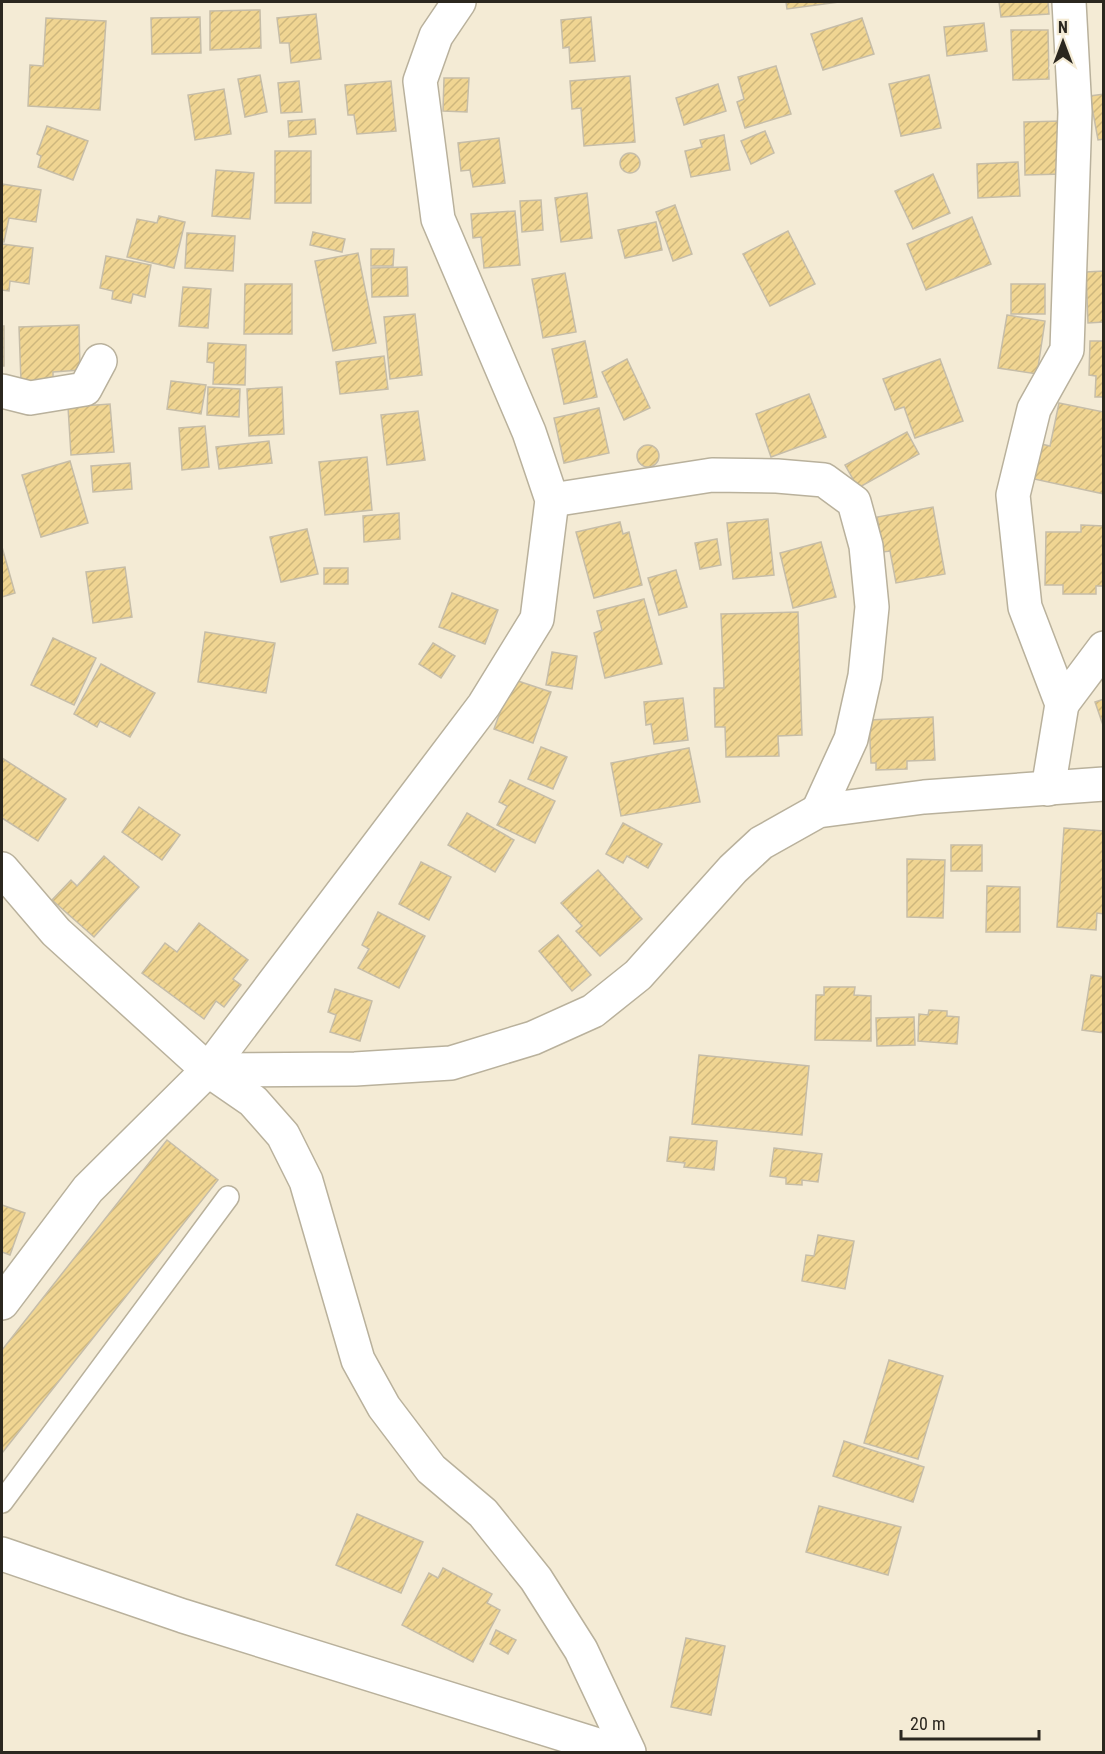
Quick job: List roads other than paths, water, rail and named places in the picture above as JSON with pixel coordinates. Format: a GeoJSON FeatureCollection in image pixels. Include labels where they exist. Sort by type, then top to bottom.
{"type":"FeatureCollection","features":[{"type":"Feature","properties":{"kind":"street"},"geometry":{"type":"LineString","coordinates":[[2,1303],[88,1189],[208,1070],[484,705],[537,619],[552,500],[529,432],[438,219],[420,81],[436,36],[459,2]]}},
{"type":"Feature","properties":{"kind":"street"},"geometry":{"type":"LineString","coordinates":[[1062,704],[1024,607],[1013,495],[1034,409],[1067,350],[1075,112],[1069,2]]}},
{"type":"Feature","properties":{"kind":"street"},"geometry":{"type":"LineString","coordinates":[[2,391],[30,398],[85,388],[100,361]]}},
{"type":"Feature","properties":{"kind":"street"},"geometry":{"type":"LineString","coordinates":[[552,500],[712,475],[777,476],[824,480],[854,502],[866,546],[872,607],[865,676],[850,739],[818,811]]}},
{"type":"Feature","properties":{"kind":"street"},"geometry":{"type":"LineString","coordinates":[[1048,789],[1062,704],[1104,648]]}},
{"type":"Feature","properties":{"kind":"street"},"geometry":{"type":"LineString","coordinates":[[208,1070],[355,1069],[451,1063],[533,1038],[593,1011],[638,975],[733,869],[761,843],[818,811],[924,797],[1104,784]]}},
{"type":"Feature","properties":{"kind":"street"},"geometry":{"type":"LineString","coordinates":[[2,869],[56,932],[208,1070],[253,1101],[283,1135],[306,1181],[358,1360],[384,1407],[431,1469],[483,1513],[536,1579],[581,1650],[629,1752]]}},
{"type":"Feature","properties":{"kind":"street"},"geometry":{"type":"LineString","coordinates":[[2,1554],[195,1619],[620,1752]]}},
{"type":"Feature","properties":{"kind":"lane"},"geometry":{"type":"LineString","coordinates":[[2,1502],[228,1197]]}}]}
